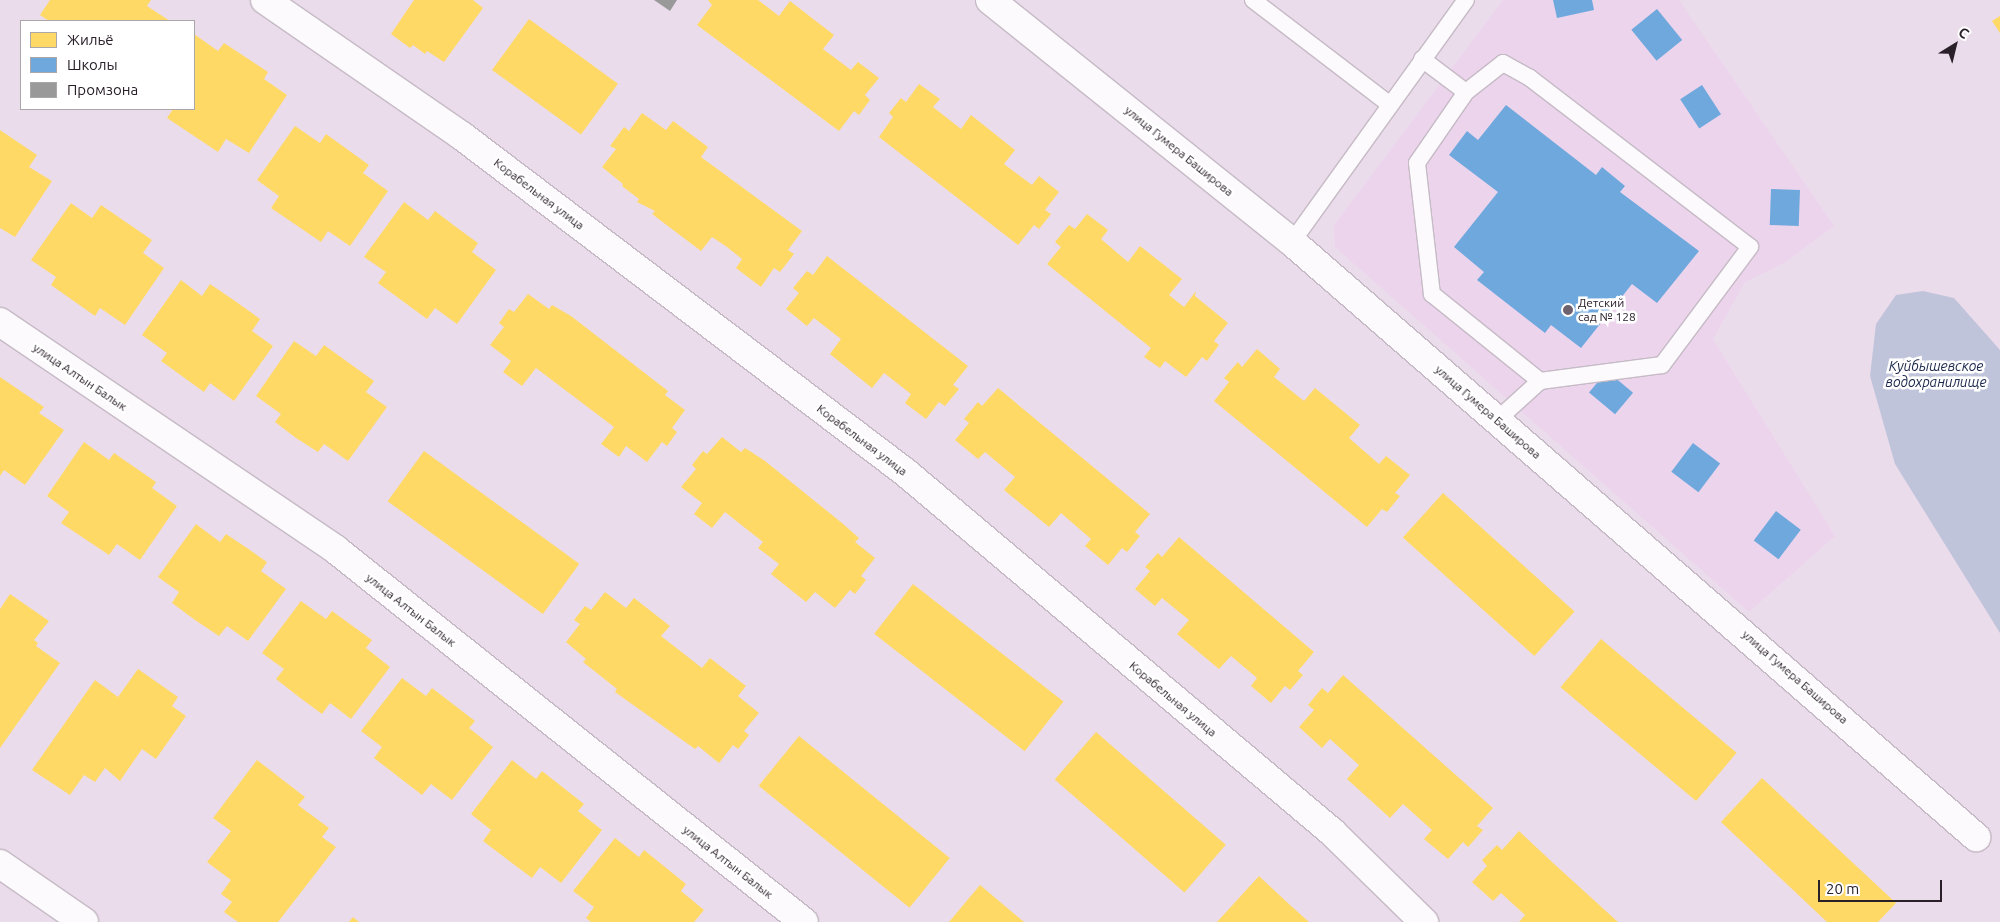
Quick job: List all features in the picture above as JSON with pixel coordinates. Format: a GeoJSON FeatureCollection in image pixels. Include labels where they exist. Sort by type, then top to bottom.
{"type":"FeatureCollection","features":[{"type":"Feature","properties":{"kind":"street","name":"Корабельная улица"},"geometry":{"type":"LineString","coordinates":[[265,0],[462,136],[905,472],[1332,832],[1424,922]]}},
{"type":"Feature","properties":{"kind":"street","name":"улица Гумера Баширова"},"geometry":{"type":"LineString","coordinates":[[990,0],[1292,242],[1976,837]]}},
{"type":"Feature","properties":{"kind":"street","name":"улица Алтын Балык"},"geometry":{"type":"LineString","coordinates":[[0,322],[335,549],[804,922]]}},
{"type":"Feature","properties":{"kind":"street"},"geometry":{"type":"LineString","coordinates":[[0,864],[84,922]]}},
{"type":"Feature","properties":{"kind":"lane"},"geometry":{"type":"LineString","coordinates":[[1253,0],[1389,104]]}},
{"type":"Feature","properties":{"kind":"lane"},"geometry":{"type":"LineString","coordinates":[[1292,242],[1389,104],[1466,0]]}},
{"type":"Feature","properties":{"kind":"lane"},"geometry":{"type":"LineString","coordinates":[[1422,59],[1466,92]]}},
{"type":"Feature","properties":{"kind":"lane"},"geometry":{"type":"LineString","coordinates":[[1497,420],[1540,381],[1662,365],[1750,247],[1530,78],[1503,62],[1466,92],[1417,164],[1432,294],[1540,381]]}},
{"type":"Feature","properties":{"kind":"shaded area","name":"Детский сад № 128"},"geometry":{"type":"Polygon","coordinates":[[[1503,0],[1679,0],[1834,226],[1786,262],[1745,282],[1713,339],[1835,536],[1749,612],[1335,247],[1334,225],[1503,0]]]}},
{"type":"Feature","properties":{"kind":"water","name":"Куйбышевское водохранилище"},"geometry":{"type":"Polygon","coordinates":[[[1923,291],[1954,298],[2000,350],[2000,633],[1895,464],[1870,376],[1876,324],[1896,295],[1923,291]]]}},
{"type":"Feature","properties":{"kind":"building: Жильё"},"geometry":{"type":"Polygon","coordinates":[[[50,0],[151,0],[147,6],[168,20],[48,20],[40,15],[50,0]]]}},
{"type":"Feature","properties":{"kind":"building: Жильё"},"geometry":{"type":"Polygon","coordinates":[[[414,0],[473,0],[483,8],[444,62],[427,51],[425,54],[413,45],[410,48],[391,34],[414,0]]]}},
{"type":"Feature","properties":{"kind":"building: Жильё"},"geometry":{"type":"Polygon","coordinates":[[[708,0],[758,0],[779,16],[790,1],[834,35],[823,49],[851,70],[858,62],[879,78],[865,95],[870,100],[859,115],[854,111],[839,131],[697,25],[712,5],[708,0]]]}},
{"type":"Feature","properties":{"kind":"building: Жильё"},"geometry":{"type":"Polygon","coordinates":[[[2000,16],[2000,33],[1992,21],[2000,16]]]}},
{"type":"Feature","properties":{"kind":"building: Жильё"},"geometry":{"type":"Polygon","coordinates":[[[529,19],[618,84],[581,135],[492,70],[529,19]]]}},
{"type":"Feature","properties":{"kind":"building: Жильё"},"geometry":{"type":"Polygon","coordinates":[[[195,35],[218,51],[224,43],[268,72],[264,79],[287,95],[249,153],[226,139],[218,152],[167,118],[172,110],[195,110],[195,35]]]}},
{"type":"Feature","properties":{"kind":"building: Жильё"},"geometry":{"type":"Polygon","coordinates":[[[919,84],[940,99],[933,107],[961,129],[971,115],[1015,150],[1004,164],[1032,185],[1039,176],[1059,192],[1045,210],[1051,214],[1039,229],[1034,225],[1018,245],[879,137],[893,117],[889,113],[901,98],[906,102],[919,84]]]}},
{"type":"Feature","properties":{"kind":"building: Жильё"},"geometry":{"type":"Polygon","coordinates":[[[642,113],[666,130],[673,121],[708,147],[701,157],[802,231],[788,250],[794,254],[780,272],[774,268],[761,287],[736,268],[742,259],[727,247],[712,237],[701,251],[652,214],[655,211],[637,202],[639,199],[602,167],[616,149],[610,146],[624,127],[629,131],[642,113]]]}},
{"type":"Feature","properties":{"kind":"building: Жильё"},"geometry":{"type":"Polygon","coordinates":[[[295,126],[320,143],[326,134],[369,165],[363,173],[388,191],[350,246],[328,231],[321,242],[271,208],[279,196],[257,180],[295,126]]]}},
{"type":"Feature","properties":{"kind":"building: Жильё"},"geometry":{"type":"Polygon","coordinates":[[[0,130],[37,155],[29,167],[52,181],[15,237],[0,228],[0,130]]]}},
{"type":"Feature","properties":{"kind":"building: Жильё"},"geometry":{"type":"Polygon","coordinates":[[[404,202],[428,220],[435,211],[478,243],[472,252],[496,270],[457,324],[435,308],[427,319],[378,283],[386,272],[364,257],[404,202]]]}},
{"type":"Feature","properties":{"kind":"building: Жильё"},"geometry":{"type":"Polygon","coordinates":[[[71,203],[92,218],[101,205],[152,240],[143,253],[164,268],[125,325],[100,308],[95,316],[51,285],[56,277],[31,260],[71,203]]]}},
{"type":"Feature","properties":{"kind":"building: Жильё"},"geometry":{"type":"Polygon","coordinates":[[[1087,214],[1108,230],[1101,239],[1128,262],[1140,246],[1182,279],[1169,295],[1184,307],[1196,291],[1195,296],[1228,323],[1214,341],[1219,345],[1207,361],[1202,357],[1186,377],[1165,361],[1160,368],[1144,357],[1151,348],[1047,264],[1061,247],[1055,242],[1069,225],[1075,229],[1087,214]]]}},
{"type":"Feature","properties":{"kind":"building: Жильё"},"geometry":{"type":"Polygon","coordinates":[[[827,256],[968,366],[953,385],[959,389],[945,406],[939,402],[926,419],[905,403],[911,394],[884,373],[872,388],[830,354],[841,339],[814,318],[807,326],[786,309],[799,293],[793,288],[807,271],[813,275],[827,256]]]}},
{"type":"Feature","properties":{"kind":"building: Жильё"},"geometry":{"type":"Polygon","coordinates":[[[181,280],[202,296],[210,284],[235,301],[260,319],[252,331],[273,346],[234,401],[210,383],[204,392],[161,361],[167,353],[142,335],[181,280]]]}},
{"type":"Feature","properties":{"kind":"building: Жильё"},"geometry":{"type":"Polygon","coordinates":[[[528,294],[549,309],[552,305],[571,316],[668,391],[665,395],[685,410],[672,428],[677,432],[667,446],[662,442],[647,462],[626,446],[619,457],[601,444],[614,427],[536,368],[522,386],[503,372],[511,361],[490,345],[504,327],[499,323],[509,309],[514,312],[528,294]]]}},
{"type":"Feature","properties":{"kind":"building: Жильё"},"geometry":{"type":"Polygon","coordinates":[[[294,341],[316,356],[324,345],[374,381],[366,392],[387,407],[348,461],[324,444],[318,452],[296,438],[275,422],[281,414],[256,396],[294,341]]]}},
{"type":"Feature","properties":{"kind":"building: Жильё"},"geometry":{"type":"Polygon","coordinates":[[[1257,349],[1280,369],[1274,377],[1304,401],[1315,388],[1360,425],[1349,438],[1379,464],[1386,456],[1410,475],[1395,493],[1400,496],[1387,512],[1382,509],[1367,527],[1214,401],[1229,382],[1224,378],[1238,362],[1242,367],[1257,349]]]}},
{"type":"Feature","properties":{"kind":"building: Жильё"},"geometry":{"type":"Polygon","coordinates":[[[0,377],[44,407],[39,413],[64,430],[25,485],[4,470],[0,476],[0,377]]]}},
{"type":"Feature","properties":{"kind":"building: Жильё"},"geometry":{"type":"Polygon","coordinates":[[[998,388],[1150,514],[1135,532],[1140,536],[1127,552],[1122,548],[1108,565],[1085,546],[1091,539],[1061,513],[1049,527],[1004,490],[1015,477],[985,452],[978,459],[955,440],[969,423],[964,419],[978,402],[982,406],[998,388]]]}},
{"type":"Feature","properties":{"kind":"building: Жильё"},"geometry":{"type":"Polygon","coordinates":[[[722,437],[741,452],[745,448],[765,461],[859,538],[855,542],[875,558],[861,576],[866,580],[855,594],[850,590],[835,608],[815,592],[806,602],[771,574],[779,564],[758,548],[763,542],[725,512],[712,528],[694,514],[702,503],[681,487],[696,469],[692,465],[703,451],[707,454],[722,437]]]}},
{"type":"Feature","properties":{"kind":"building: Жильё"},"geometry":{"type":"Polygon","coordinates":[[[84,442],[109,460],[114,453],[156,482],[152,488],[177,506],[140,560],[117,544],[109,555],[61,523],[69,512],[47,496],[84,442]]]}},
{"type":"Feature","properties":{"kind":"building: Жильё"},"geometry":{"type":"Polygon","coordinates":[[[424,451],[579,564],[543,614],[388,501],[424,451]]]}},
{"type":"Feature","properties":{"kind":"building: Жильё"},"geometry":{"type":"Polygon","coordinates":[[[1443,493],[1575,611],[1534,656],[1403,538],[1443,493]]]}},
{"type":"Feature","properties":{"kind":"building: Жильё"},"geometry":{"type":"Polygon","coordinates":[[[196,524],[220,542],[226,534],[267,562],[261,571],[286,589],[248,641],[227,626],[219,636],[195,620],[172,603],[179,592],[158,577],[196,524]]]}},
{"type":"Feature","properties":{"kind":"building: Жильё"},"geometry":{"type":"Polygon","coordinates":[[[1179,537],[1314,652],[1298,671],[1303,675],[1290,690],[1285,686],[1271,703],[1251,686],[1257,678],[1231,656],[1219,669],[1177,634],[1189,620],[1162,598],[1155,606],[1135,589],[1150,571],[1145,567],[1158,553],[1162,557],[1179,537]]]}},
{"type":"Feature","properties":{"kind":"building: Жильё"},"geometry":{"type":"Polygon","coordinates":[[[913,584],[1064,702],[1025,751],[874,634],[913,584]]]}},
{"type":"Feature","properties":{"kind":"building: Жильё"},"geometry":{"type":"Polygon","coordinates":[[[605,592],[626,608],[634,598],[670,626],[661,636],[702,668],[710,658],[746,686],[738,696],[759,713],[744,731],[749,735],[738,749],[733,745],[719,763],[698,746],[695,749],[615,692],[617,689],[583,662],[586,659],[566,642],[580,624],[574,620],[585,606],[591,610],[605,592]]]}},
{"type":"Feature","properties":{"kind":"building: Жильё"},"geometry":{"type":"Polygon","coordinates":[[[10,594],[49,621],[34,640],[38,643],[36,646],[60,663],[0,748],[0,609],[10,594]]]}},
{"type":"Feature","properties":{"kind":"building: Жильё"},"geometry":{"type":"Polygon","coordinates":[[[301,601],[326,619],[332,611],[372,640],[366,648],[390,667],[351,719],[330,703],[322,714],[299,697],[276,679],[284,669],[262,653],[301,601]]]}},
{"type":"Feature","properties":{"kind":"building: Жильё"},"geometry":{"type":"Polygon","coordinates":[[[1601,639],[1737,753],[1696,801],[1561,687],[1601,639]]]}},
{"type":"Feature","properties":{"kind":"building: Жильё"},"geometry":{"type":"Polygon","coordinates":[[[138,669],[178,697],[172,706],[186,716],[156,759],[142,749],[120,781],[105,768],[95,782],[84,775],[70,795],[32,770],[95,680],[118,697],[138,669]]]}},
{"type":"Feature","properties":{"kind":"building: Жильё"},"geometry":{"type":"Polygon","coordinates":[[[1343,675],[1493,808],[1477,826],[1483,830],[1468,847],[1463,842],[1448,859],[1424,839],[1432,830],[1403,804],[1390,818],[1347,779],[1359,765],[1330,739],[1322,748],[1299,727],[1314,710],[1308,705],[1322,688],[1328,693],[1343,675]]]}},
{"type":"Feature","properties":{"kind":"building: Жильё"},"geometry":{"type":"Polygon","coordinates":[[[402,678],[426,696],[432,688],[475,721],[469,728],[493,747],[452,800],[431,784],[422,795],[374,758],[382,747],[361,731],[402,678]]]}},
{"type":"Feature","properties":{"kind":"building: Жильё"},"geometry":{"type":"Polygon","coordinates":[[[1096,732],[1226,845],[1184,892],[1055,780],[1096,732]]]}},
{"type":"Feature","properties":{"kind":"building: Жильё"},"geometry":{"type":"Polygon","coordinates":[[[799,736],[950,858],[909,908],[759,786],[799,736]]]}},
{"type":"Feature","properties":{"kind":"building: Жильё"},"geometry":{"type":"Polygon","coordinates":[[[257,760],[305,797],[298,805],[329,828],[322,837],[336,847],[278,922],[238,922],[224,912],[232,902],[221,894],[231,880],[207,862],[231,831],[213,818],[257,760]]]}},
{"type":"Feature","properties":{"kind":"building: Жильё"},"geometry":{"type":"Polygon","coordinates":[[[512,760],[536,779],[542,771],[584,804],[578,811],[602,830],[561,883],[540,867],[532,878],[483,841],[491,830],[471,814],[512,760]]]}},
{"type":"Feature","properties":{"kind":"building: Жильё"},"geometry":{"type":"Polygon","coordinates":[[[1762,778],[1896,903],[1878,922],[1827,922],[1721,822],[1762,778]]]}},
{"type":"Feature","properties":{"kind":"building: Жильё"},"geometry":{"type":"Polygon","coordinates":[[[1519,831],[1618,922],[1519,922],[1525,915],[1501,893],[1493,901],[1472,882],[1487,866],[1482,860],[1497,845],[1502,850],[1519,831]]]}},
{"type":"Feature","properties":{"kind":"building: Жильё"},"geometry":{"type":"Polygon","coordinates":[[[615,838],[639,857],[644,850],[686,884],[681,891],[704,910],[694,922],[591,922],[586,918],[594,907],[573,891],[615,838]]]}},
{"type":"Feature","properties":{"kind":"building: Жильё"},"geometry":{"type":"Polygon","coordinates":[[[1259,876],[1290,905],[1309,922],[1217,922],[1259,876]]]}},
{"type":"Feature","properties":{"kind":"building: Жильё"},"geometry":{"type":"Polygon","coordinates":[[[980,885],[1024,922],[949,922],[980,885]]]}},
{"type":"Feature","properties":{"kind":"building: Жильё"},"geometry":{"type":"Polygon","coordinates":[[[353,917],[359,922],[349,922],[353,917]]]}},
{"type":"Feature","properties":{"kind":"building: Школы"},"geometry":{"type":"Polygon","coordinates":[[[1553,0],[1592,0],[1594,10],[1557,18],[1553,0]]]}},
{"type":"Feature","properties":{"kind":"building: Школы"},"geometry":{"type":"Polygon","coordinates":[[[1657,9],[1682,40],[1657,61],[1631,30],[1657,9]]]}},
{"type":"Feature","properties":{"kind":"building: Школы"},"geometry":{"type":"Polygon","coordinates":[[[1702,85],[1721,114],[1699,129],[1680,99],[1702,85]]]}},
{"type":"Feature","properties":{"kind":"building: Школы"},"geometry":{"type":"Polygon","coordinates":[[[1506,105],[1596,175],[1602,167],[1625,186],[1620,192],[1699,251],[1657,303],[1632,284],[1581,348],[1551,325],[1545,333],[1477,280],[1484,272],[1454,247],[1498,192],[1449,155],[1467,131],[1478,140],[1506,105]]]}},
{"type":"Feature","properties":{"kind":"building: Школы"},"geometry":{"type":"Polygon","coordinates":[[[1771,189],[1800,190],[1799,226],[1770,225],[1771,189]]]}},
{"type":"Feature","properties":{"kind":"building: Школы"},"geometry":{"type":"Polygon","coordinates":[[[1607,371],[1633,393],[1615,414],[1589,392],[1607,371]]]}},
{"type":"Feature","properties":{"kind":"building: Школы"},"geometry":{"type":"Polygon","coordinates":[[[1693,443],[1720,463],[1698,492],[1671,472],[1693,443]]]}},
{"type":"Feature","properties":{"kind":"building: Школы"},"geometry":{"type":"Polygon","coordinates":[[[1776,511],[1801,530],[1778,559],[1754,541],[1776,511]]]}},
{"type":"Feature","properties":{"kind":"building: Промзона"},"geometry":{"type":"Polygon","coordinates":[[[654,0],[677,0],[670,11],[654,0]]]}},
{"type":"Feature","properties":{"kind":"place","name":"Детский сад № 128"},"geometry":{"type":"Point","coordinates":[1568,310]}}]}
